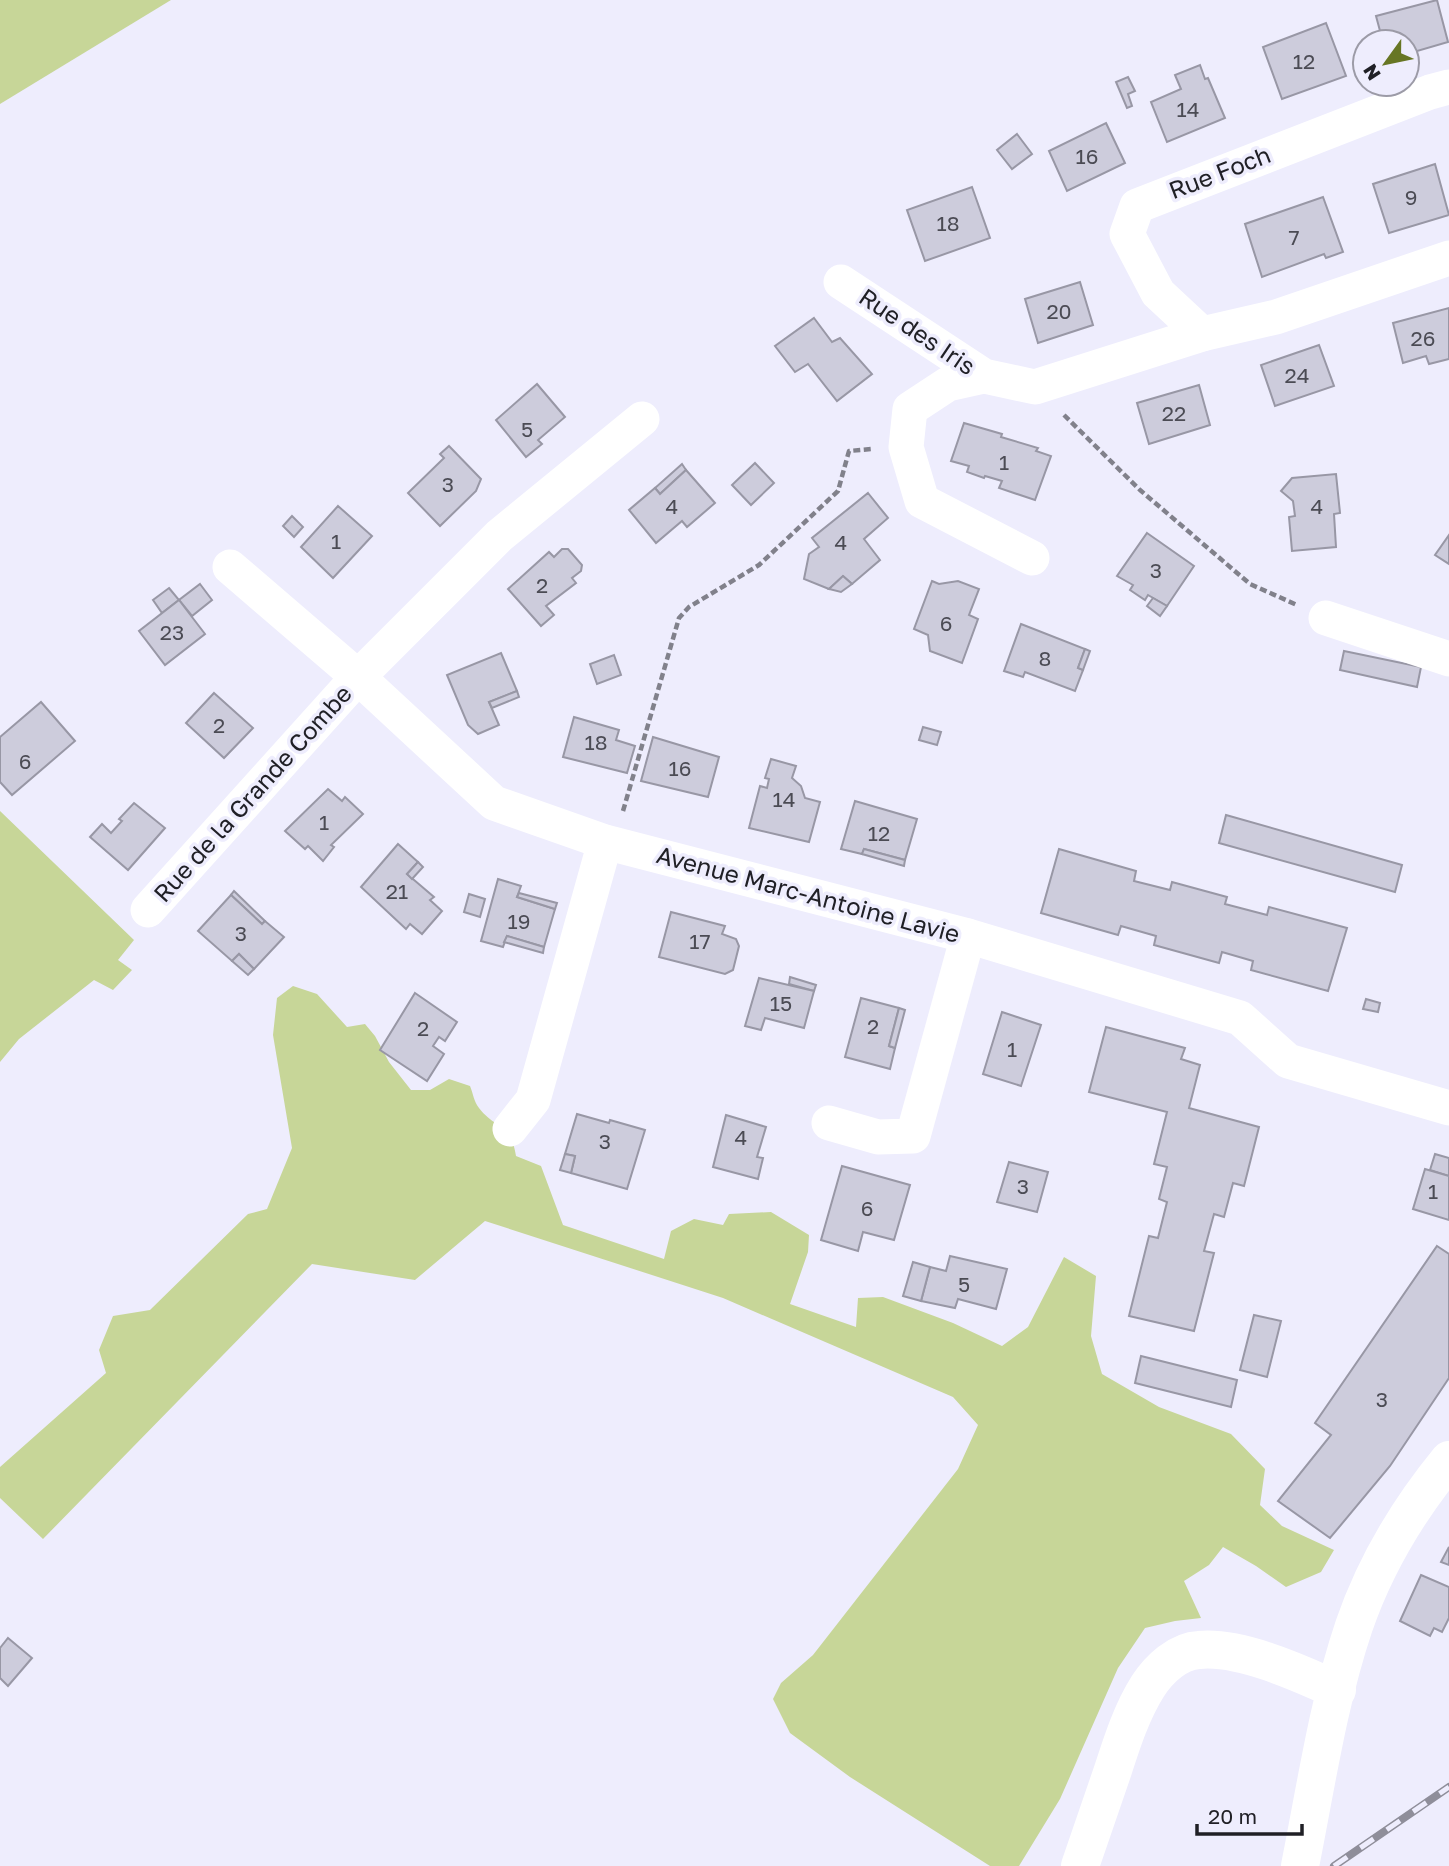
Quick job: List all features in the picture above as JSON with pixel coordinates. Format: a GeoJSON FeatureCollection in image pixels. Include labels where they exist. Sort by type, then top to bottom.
{"type":"FeatureCollection","features":[{"type":"Feature","properties":{"kind":"street","name":"Rue Foch"},"geometry":{"type":"LineString","coordinates":[[1202,334],[1158,293],[1127,234],[1138,206],[1430,92],[1449,87]]}},
{"type":"Feature","properties":{"kind":"street"},"geometry":{"type":"LineString","coordinates":[[1035,387],[1202,334],[1276,317],[1449,258]]}},
{"type":"Feature","properties":{"kind":"street","name":"Rue des Iris"},"geometry":{"type":"LineString","coordinates":[[842,282],[984,376],[1035,387]]}},
{"type":"Feature","properties":{"kind":"street"},"geometry":{"type":"LineString","coordinates":[[984,376],[948,383],[910,409],[905,447],[922,501],[1032,558]]}},
{"type":"Feature","properties":{"kind":"street","name":"Rue de la Grande Combe"},"geometry":{"type":"LineString","coordinates":[[148,910],[358,677],[499,536],[642,419]]}},
{"type":"Feature","properties":{"kind":"street","name":"Avenue Marc-Antoine Lavie"},"geometry":{"type":"LineString","coordinates":[[230,567],[358,677],[494,803],[605,842],[968,936],[1240,1018],[1288,1061],[1449,1108]]}},
{"type":"Feature","properties":{"kind":"street"},"geometry":{"type":"LineString","coordinates":[[1326,618],[1449,659]]}},
{"type":"Feature","properties":{"kind":"street"},"geometry":{"type":"LineString","coordinates":[[510,1129],[533,1100],[605,842]]}},
{"type":"Feature","properties":{"kind":"street"},"geometry":{"type":"LineString","coordinates":[[829,1123],[878,1137],[913,1136],[968,936]]}},
{"type":"Feature","properties":{"kind":"street"},"geometry":{"type":"LineString","coordinates":[[1300,1866],[1336,1690],[1354,1626],[1393,1538],[1416,1501],[1449,1460]]}},
{"type":"Feature","properties":{"kind":"street"},"geometry":{"type":"LineString","coordinates":[[1080,1866],[1126,1732],[1147,1686],[1163,1667],[1179,1656],[1198,1650],[1233,1653],[1285,1667],[1336,1690]]}},
{"type":"Feature","properties":{"kind":"path"},"geometry":{"type":"LineString","coordinates":[[1035,387],[1140,489],[1250,584],[1326,618]]}},
{"type":"Feature","properties":{"kind":"path"},"geometry":{"type":"LineString","coordinates":[[605,842],[623,811],[679,618],[689,607],[759,565],[838,491],[849,451],[905,447]]}},
{"type":"Feature","properties":{"kind":"green space"},"geometry":{"type":"Polygon","coordinates":[[[0,0],[171,0],[0,104],[0,0]]]}},
{"type":"Feature","properties":{"kind":"green space"},"geometry":{"type":"Polygon","coordinates":[[[0,811],[134,940],[118,960],[132,970],[113,990],[94,980],[19,1039],[0,1062],[0,811]]]}},
{"type":"Feature","properties":{"kind":"green space"},"geometry":{"type":"Polygon","coordinates":[[[293,986],[317,994],[347,1027],[365,1024],[411,1090],[430,1090],[449,1079],[470,1086],[479,1108],[510,1138],[516,1156],[541,1166],[563,1225],[664,1259],[671,1231],[694,1219],[723,1225],[729,1214],[771,1212],[809,1235],[808,1252],[790,1304],[856,1327],[858,1298],[883,1297],[953,1323],[1002,1346],[1028,1327],[1064,1257],[1096,1276],[1091,1336],[1102,1374],[1159,1407],[1231,1434],[1265,1469],[1260,1505],[1282,1526],[1334,1550],[1321,1572],[1286,1587],[1223,1547],[1209,1565],[1184,1581],[1201,1618],[1145,1628],[1118,1668],[1060,1799],[1019,1866],[990,1866],[850,1777],[790,1733],[773,1699],[781,1683],[813,1655],[958,1469],[978,1425],[953,1397],[723,1298],[485,1221],[415,1280],[312,1264],[43,1539],[0,1498],[0,1467],[106,1373],[99,1350],[113,1316],[150,1310],[248,1214],[267,1209],[292,1148],[273,1035],[277,998],[293,986]]]}},
{"type":"Feature","properties":{"kind":"building"},"geometry":{"type":"Polygon","coordinates":[[[1437,0],[1448,42],[1421,50],[1421,28],[1379,28],[1376,16],[1437,0]]]}},
{"type":"Feature","properties":{"kind":"building"},"geometry":{"type":"Polygon","coordinates":[[[1326,23],[1346,76],[1282,99],[1263,47],[1326,23]]]}},
{"type":"Feature","properties":{"kind":"building"},"geometry":{"type":"Polygon","coordinates":[[[1200,65],[1225,118],[1167,142],[1151,102],[1181,89],[1175,75],[1200,65]]]}},
{"type":"Feature","properties":{"kind":"building"},"geometry":{"type":"Polygon","coordinates":[[[1128,77],[1135,91],[1128,94],[1132,106],[1127,108],[1116,82],[1128,77]]]}},
{"type":"Feature","properties":{"kind":"building"},"geometry":{"type":"Polygon","coordinates":[[[1106,123],[1125,163],[1067,191],[1049,151],[1106,123]]]}},
{"type":"Feature","properties":{"kind":"building"},"geometry":{"type":"Polygon","coordinates":[[[1017,134],[1032,154],[1012,169],[997,150],[1017,134]]]}},
{"type":"Feature","properties":{"kind":"building"},"geometry":{"type":"Polygon","coordinates":[[[1435,164],[1449,215],[1389,233],[1373,184],[1435,164]]]}},
{"type":"Feature","properties":{"kind":"building"},"geometry":{"type":"Polygon","coordinates":[[[972,187],[990,238],[925,261],[907,210],[972,187]]]}},
{"type":"Feature","properties":{"kind":"building"},"geometry":{"type":"Polygon","coordinates":[[[1323,197],[1343,252],[1326,258],[1324,254],[1262,277],[1245,224],[1323,197]]]}},
{"type":"Feature","properties":{"kind":"building"},"geometry":{"type":"Polygon","coordinates":[[[1080,282],[1093,325],[1038,343],[1025,299],[1080,282]]]}},
{"type":"Feature","properties":{"kind":"building"},"geometry":{"type":"Polygon","coordinates":[[[1449,308],[1449,359],[1429,364],[1426,356],[1403,363],[1393,323],[1449,308]]]}},
{"type":"Feature","properties":{"kind":"building"},"geometry":{"type":"Polygon","coordinates":[[[814,318],[832,342],[840,338],[872,374],[837,401],[808,364],[795,372],[775,346],[814,318]]]}},
{"type":"Feature","properties":{"kind":"building"},"geometry":{"type":"Polygon","coordinates":[[[1319,345],[1334,386],[1275,406],[1261,365],[1319,345]]]}},
{"type":"Feature","properties":{"kind":"building"},"geometry":{"type":"Polygon","coordinates":[[[537,384],[565,417],[538,440],[542,444],[526,457],[496,420],[537,384]]]}},
{"type":"Feature","properties":{"kind":"building"},"geometry":{"type":"Polygon","coordinates":[[[1199,385],[1210,425],[1149,444],[1137,403],[1199,385]]]}},
{"type":"Feature","properties":{"kind":"building"},"geometry":{"type":"Polygon","coordinates":[[[964,423],[1002,434],[1001,437],[1038,448],[1036,451],[1051,456],[1035,500],[999,488],[1002,481],[967,472],[969,466],[951,461],[964,423]]]}},
{"type":"Feature","properties":{"kind":"building"},"geometry":{"type":"Polygon","coordinates":[[[449,446],[481,479],[476,491],[440,526],[408,493],[444,458],[440,454],[449,446]]]}},
{"type":"Feature","properties":{"kind":"building"},"geometry":{"type":"Polygon","coordinates":[[[755,463],[774,483],[751,505],[732,485],[755,463]]]}},
{"type":"Feature","properties":{"kind":"building"},"geometry":{"type":"Polygon","coordinates":[[[682,464],[686,470],[660,494],[655,488],[682,464]]]}},
{"type":"Feature","properties":{"kind":"building"},"geometry":{"type":"Polygon","coordinates":[[[686,470],[715,503],[687,527],[682,521],[656,543],[629,510],[655,488],[660,494],[686,470]]]}},
{"type":"Feature","properties":{"kind":"building"},"geometry":{"type":"Polygon","coordinates":[[[1336,474],[1340,513],[1334,514],[1336,547],[1292,551],[1289,517],[1295,516],[1293,501],[1281,491],[1292,478],[1336,474]]]}},
{"type":"Feature","properties":{"kind":"building"},"geometry":{"type":"Polygon","coordinates":[[[868,493],[888,518],[864,539],[880,560],[852,584],[843,576],[829,589],[804,579],[809,554],[819,547],[812,538],[868,493]]]}},
{"type":"Feature","properties":{"kind":"building"},"geometry":{"type":"Polygon","coordinates":[[[338,506],[372,536],[333,578],[301,547],[338,506]]]}},
{"type":"Feature","properties":{"kind":"building"},"geometry":{"type":"Polygon","coordinates":[[[292,516],[303,527],[294,537],[283,526],[292,516]]]}},
{"type":"Feature","properties":{"kind":"building"},"geometry":{"type":"Polygon","coordinates":[[[1147,533],[1194,566],[1167,606],[1148,595],[1145,600],[1130,590],[1133,585],[1117,576],[1147,533]]]}},
{"type":"Feature","properties":{"kind":"building"},"geometry":{"type":"Polygon","coordinates":[[[1449,535],[1449,564],[1435,555],[1449,535]]]}},
{"type":"Feature","properties":{"kind":"building"},"geometry":{"type":"Polygon","coordinates":[[[562,549],[568,549],[582,565],[581,571],[572,578],[576,583],[546,606],[554,615],[541,626],[508,589],[549,552],[554,557],[562,549]]]}},
{"type":"Feature","properties":{"kind":"building"},"geometry":{"type":"Polygon","coordinates":[[[843,576],[852,584],[841,592],[829,589],[843,576]]]}},
{"type":"Feature","properties":{"kind":"building"},"geometry":{"type":"Polygon","coordinates":[[[932,581],[939,584],[958,581],[979,589],[969,615],[978,619],[962,663],[930,651],[928,635],[914,629],[932,581]]]}},
{"type":"Feature","properties":{"kind":"building"},"geometry":{"type":"Polygon","coordinates":[[[200,584],[212,600],[192,616],[179,600],[200,584]]]}},
{"type":"Feature","properties":{"kind":"building"},"geometry":{"type":"Polygon","coordinates":[[[169,588],[179,600],[162,613],[153,600],[169,588]]]}},
{"type":"Feature","properties":{"kind":"building"},"geometry":{"type":"Polygon","coordinates":[[[1153,598],[1167,606],[1160,616],[1147,606],[1153,598]]]}},
{"type":"Feature","properties":{"kind":"building"},"geometry":{"type":"Polygon","coordinates":[[[179,600],[205,634],[165,665],[139,631],[179,600]]]}},
{"type":"Feature","properties":{"kind":"building"},"geometry":{"type":"Polygon","coordinates":[[[1021,624],[1085,649],[1078,668],[1083,670],[1075,691],[1025,672],[1023,677],[1004,671],[1021,624]]]}},
{"type":"Feature","properties":{"kind":"building"},"geometry":{"type":"Polygon","coordinates":[[[1085,649],[1090,651],[1083,670],[1078,668],[1085,649]]]}},
{"type":"Feature","properties":{"kind":"building"},"geometry":{"type":"Polygon","coordinates":[[[1344,651],[1421,667],[1417,687],[1340,670],[1344,651]]]}},
{"type":"Feature","properties":{"kind":"building"},"geometry":{"type":"Polygon","coordinates":[[[501,653],[517,691],[489,702],[499,725],[478,734],[468,725],[447,675],[501,653]]]}},
{"type":"Feature","properties":{"kind":"building"},"geometry":{"type":"Polygon","coordinates":[[[614,655],[621,675],[597,684],[590,664],[614,655]]]}},
{"type":"Feature","properties":{"kind":"building"},"geometry":{"type":"Polygon","coordinates":[[[517,691],[519,697],[492,708],[489,702],[517,691]]]}},
{"type":"Feature","properties":{"kind":"building"},"geometry":{"type":"Polygon","coordinates":[[[214,693],[253,728],[224,758],[186,723],[214,693]]]}},
{"type":"Feature","properties":{"kind":"building"},"geometry":{"type":"Polygon","coordinates":[[[41,702],[75,741],[12,795],[0,782],[0,737],[41,702]]]}},
{"type":"Feature","properties":{"kind":"building"},"geometry":{"type":"Polygon","coordinates":[[[574,717],[619,730],[616,740],[635,746],[627,773],[563,757],[574,717]]]}},
{"type":"Feature","properties":{"kind":"building"},"geometry":{"type":"Polygon","coordinates":[[[923,727],[941,732],[937,745],[919,740],[923,727]]]}},
{"type":"Feature","properties":{"kind":"building"},"geometry":{"type":"Polygon","coordinates":[[[653,737],[719,757],[708,797],[641,781],[653,737]]]}},
{"type":"Feature","properties":{"kind":"building"},"geometry":{"type":"Polygon","coordinates":[[[771,759],[796,766],[792,778],[801,786],[805,798],[820,802],[809,842],[749,828],[760,786],[767,788],[769,779],[765,778],[771,759]]]}},
{"type":"Feature","properties":{"kind":"building"},"geometry":{"type":"Polygon","coordinates":[[[328,789],[342,801],[345,797],[363,814],[331,845],[334,847],[323,861],[308,846],[305,849],[285,831],[328,789]]]}},
{"type":"Feature","properties":{"kind":"building"},"geometry":{"type":"Polygon","coordinates":[[[855,801],[917,819],[905,860],[864,849],[862,854],[841,849],[855,801]]]}},
{"type":"Feature","properties":{"kind":"building"},"geometry":{"type":"Polygon","coordinates":[[[134,803],[165,828],[128,870],[90,837],[102,824],[111,833],[122,821],[119,819],[134,803]]]}},
{"type":"Feature","properties":{"kind":"building"},"geometry":{"type":"Polygon","coordinates":[[[1226,815],[1402,865],[1395,892],[1219,843],[1226,815]]]}},
{"type":"Feature","properties":{"kind":"building"},"geometry":{"type":"Polygon","coordinates":[[[398,844],[418,862],[407,874],[434,897],[430,900],[442,911],[422,934],[410,924],[406,929],[361,887],[398,844]]]}},
{"type":"Feature","properties":{"kind":"building"},"geometry":{"type":"Polygon","coordinates":[[[864,849],[905,860],[904,866],[862,854],[864,849]]]}},
{"type":"Feature","properties":{"kind":"building"},"geometry":{"type":"Polygon","coordinates":[[[1059,849],[1136,871],[1134,881],[1170,890],[1172,882],[1227,897],[1225,904],[1267,915],[1269,907],[1347,928],[1328,991],[1251,970],[1253,961],[1222,952],[1219,963],[1154,945],[1156,936],[1121,926],[1118,935],[1041,913],[1059,849]]]}},
{"type":"Feature","properties":{"kind":"building"},"geometry":{"type":"Polygon","coordinates":[[[418,862],[423,867],[412,879],[407,874],[418,862]]]}},
{"type":"Feature","properties":{"kind":"building"},"geometry":{"type":"Polygon","coordinates":[[[498,879],[521,886],[517,897],[555,909],[544,947],[507,936],[503,947],[481,941],[498,879]]]}},
{"type":"Feature","properties":{"kind":"building"},"geometry":{"type":"Polygon","coordinates":[[[234,891],[265,921],[262,924],[231,895],[234,891]]]}},
{"type":"Feature","properties":{"kind":"building"},"geometry":{"type":"Polygon","coordinates":[[[519,893],[557,903],[555,909],[517,897],[519,893]]]}},
{"type":"Feature","properties":{"kind":"building"},"geometry":{"type":"Polygon","coordinates":[[[469,894],[485,899],[480,917],[464,912],[469,894]]]}},
{"type":"Feature","properties":{"kind":"building"},"geometry":{"type":"Polygon","coordinates":[[[231,895],[262,924],[265,921],[284,937],[254,969],[239,954],[232,961],[198,931],[231,895]]]}},
{"type":"Feature","properties":{"kind":"building"},"geometry":{"type":"Polygon","coordinates":[[[671,912],[725,926],[722,934],[736,939],[739,946],[733,970],[725,974],[659,957],[671,912]]]}},
{"type":"Feature","properties":{"kind":"building"},"geometry":{"type":"Polygon","coordinates":[[[507,936],[544,947],[543,953],[504,942],[507,936]]]}},
{"type":"Feature","properties":{"kind":"building"},"geometry":{"type":"Polygon","coordinates":[[[239,954],[254,969],[248,975],[232,961],[239,954]]]}},
{"type":"Feature","properties":{"kind":"building"},"geometry":{"type":"Polygon","coordinates":[[[790,977],[816,985],[814,991],[789,984],[790,977]]]}},
{"type":"Feature","properties":{"kind":"building"},"geometry":{"type":"Polygon","coordinates":[[[759,978],[814,991],[804,1028],[765,1018],[761,1030],[745,1026],[759,978]]]}},
{"type":"Feature","properties":{"kind":"building"},"geometry":{"type":"Polygon","coordinates":[[[415,993],[457,1022],[445,1041],[439,1037],[433,1046],[444,1054],[427,1081],[380,1050],[415,993]]]}},
{"type":"Feature","properties":{"kind":"building"},"geometry":{"type":"Polygon","coordinates":[[[861,998],[899,1008],[889,1046],[895,1048],[890,1069],[845,1057],[861,998]]]}},
{"type":"Feature","properties":{"kind":"building"},"geometry":{"type":"Polygon","coordinates":[[[1366,999],[1380,1003],[1378,1012],[1363,1009],[1366,999]]]}},
{"type":"Feature","properties":{"kind":"building"},"geometry":{"type":"Polygon","coordinates":[[[899,1008],[905,1010],[895,1048],[889,1046],[899,1008]]]}},
{"type":"Feature","properties":{"kind":"building"},"geometry":{"type":"Polygon","coordinates":[[[1002,1012],[1041,1025],[1021,1086],[983,1074],[1002,1012]]]}},
{"type":"Feature","properties":{"kind":"building"},"geometry":{"type":"Polygon","coordinates":[[[1106,1027],[1185,1048],[1181,1059],[1200,1065],[1189,1108],[1259,1127],[1244,1186],[1233,1183],[1224,1217],[1214,1214],[1204,1251],[1214,1253],[1194,1331],[1129,1316],[1149,1236],[1158,1238],[1167,1202],[1159,1199],[1167,1167],[1154,1164],[1167,1112],[1089,1092],[1106,1027]]]}},
{"type":"Feature","properties":{"kind":"building"},"geometry":{"type":"Polygon","coordinates":[[[577,1114],[645,1130],[627,1189],[571,1173],[575,1156],[565,1154],[577,1114]]]}},
{"type":"Feature","properties":{"kind":"building"},"geometry":{"type":"Polygon","coordinates":[[[726,1115],[766,1127],[757,1157],[763,1158],[758,1179],[713,1167],[726,1115]]]}},
{"type":"Feature","properties":{"kind":"building"},"geometry":{"type":"Polygon","coordinates":[[[565,1154],[575,1156],[571,1173],[560,1170],[565,1154]]]}},
{"type":"Feature","properties":{"kind":"building"},"geometry":{"type":"Polygon","coordinates":[[[1435,1154],[1449,1158],[1449,1176],[1430,1170],[1435,1154]]]}},
{"type":"Feature","properties":{"kind":"building"},"geometry":{"type":"Polygon","coordinates":[[[1009,1162],[1048,1172],[1037,1212],[997,1202],[1009,1162]]]}},
{"type":"Feature","properties":{"kind":"building"},"geometry":{"type":"Polygon","coordinates":[[[842,1166],[910,1185],[894,1240],[863,1232],[858,1251],[821,1240],[842,1166]]]}},
{"type":"Feature","properties":{"kind":"building"},"geometry":{"type":"Polygon","coordinates":[[[1425,1169],[1449,1176],[1449,1220],[1413,1209],[1425,1169]]]}},
{"type":"Feature","properties":{"kind":"building"},"geometry":{"type":"Polygon","coordinates":[[[1437,1246],[1449,1254],[1449,1378],[1390,1466],[1330,1538],[1278,1501],[1331,1435],[1315,1423],[1437,1246]]]}},
{"type":"Feature","properties":{"kind":"building"},"geometry":{"type":"Polygon","coordinates":[[[950,1256],[1007,1269],[996,1309],[958,1299],[955,1308],[921,1301],[930,1267],[946,1271],[950,1256]]]}},
{"type":"Feature","properties":{"kind":"building"},"geometry":{"type":"Polygon","coordinates":[[[913,1262],[930,1267],[921,1301],[903,1296],[913,1262]]]}},
{"type":"Feature","properties":{"kind":"building"},"geometry":{"type":"Polygon","coordinates":[[[1254,1315],[1281,1321],[1267,1377],[1240,1370],[1254,1315]]]}},
{"type":"Feature","properties":{"kind":"building"},"geometry":{"type":"Polygon","coordinates":[[[1141,1356],[1237,1380],[1231,1407],[1135,1383],[1141,1356]]]}},
{"type":"Feature","properties":{"kind":"building"},"geometry":{"type":"Polygon","coordinates":[[[1449,1547],[1449,1565],[1441,1562],[1449,1547]]]}},
{"type":"Feature","properties":{"kind":"building"},"geometry":{"type":"Polygon","coordinates":[[[1421,1575],[1449,1587],[1449,1618],[1442,1632],[1434,1628],[1430,1636],[1400,1621],[1421,1575]]]}},
{"type":"Feature","properties":{"kind":"building"},"geometry":{"type":"Polygon","coordinates":[[[8,1638],[32,1658],[8,1686],[0,1678],[0,1648],[8,1638]]]}},
{"type":"Feature","properties":{"kind":"railway"},"geometry":{"type":"LineString","coordinates":[[1334,1866],[1449,1787]]}}]}
